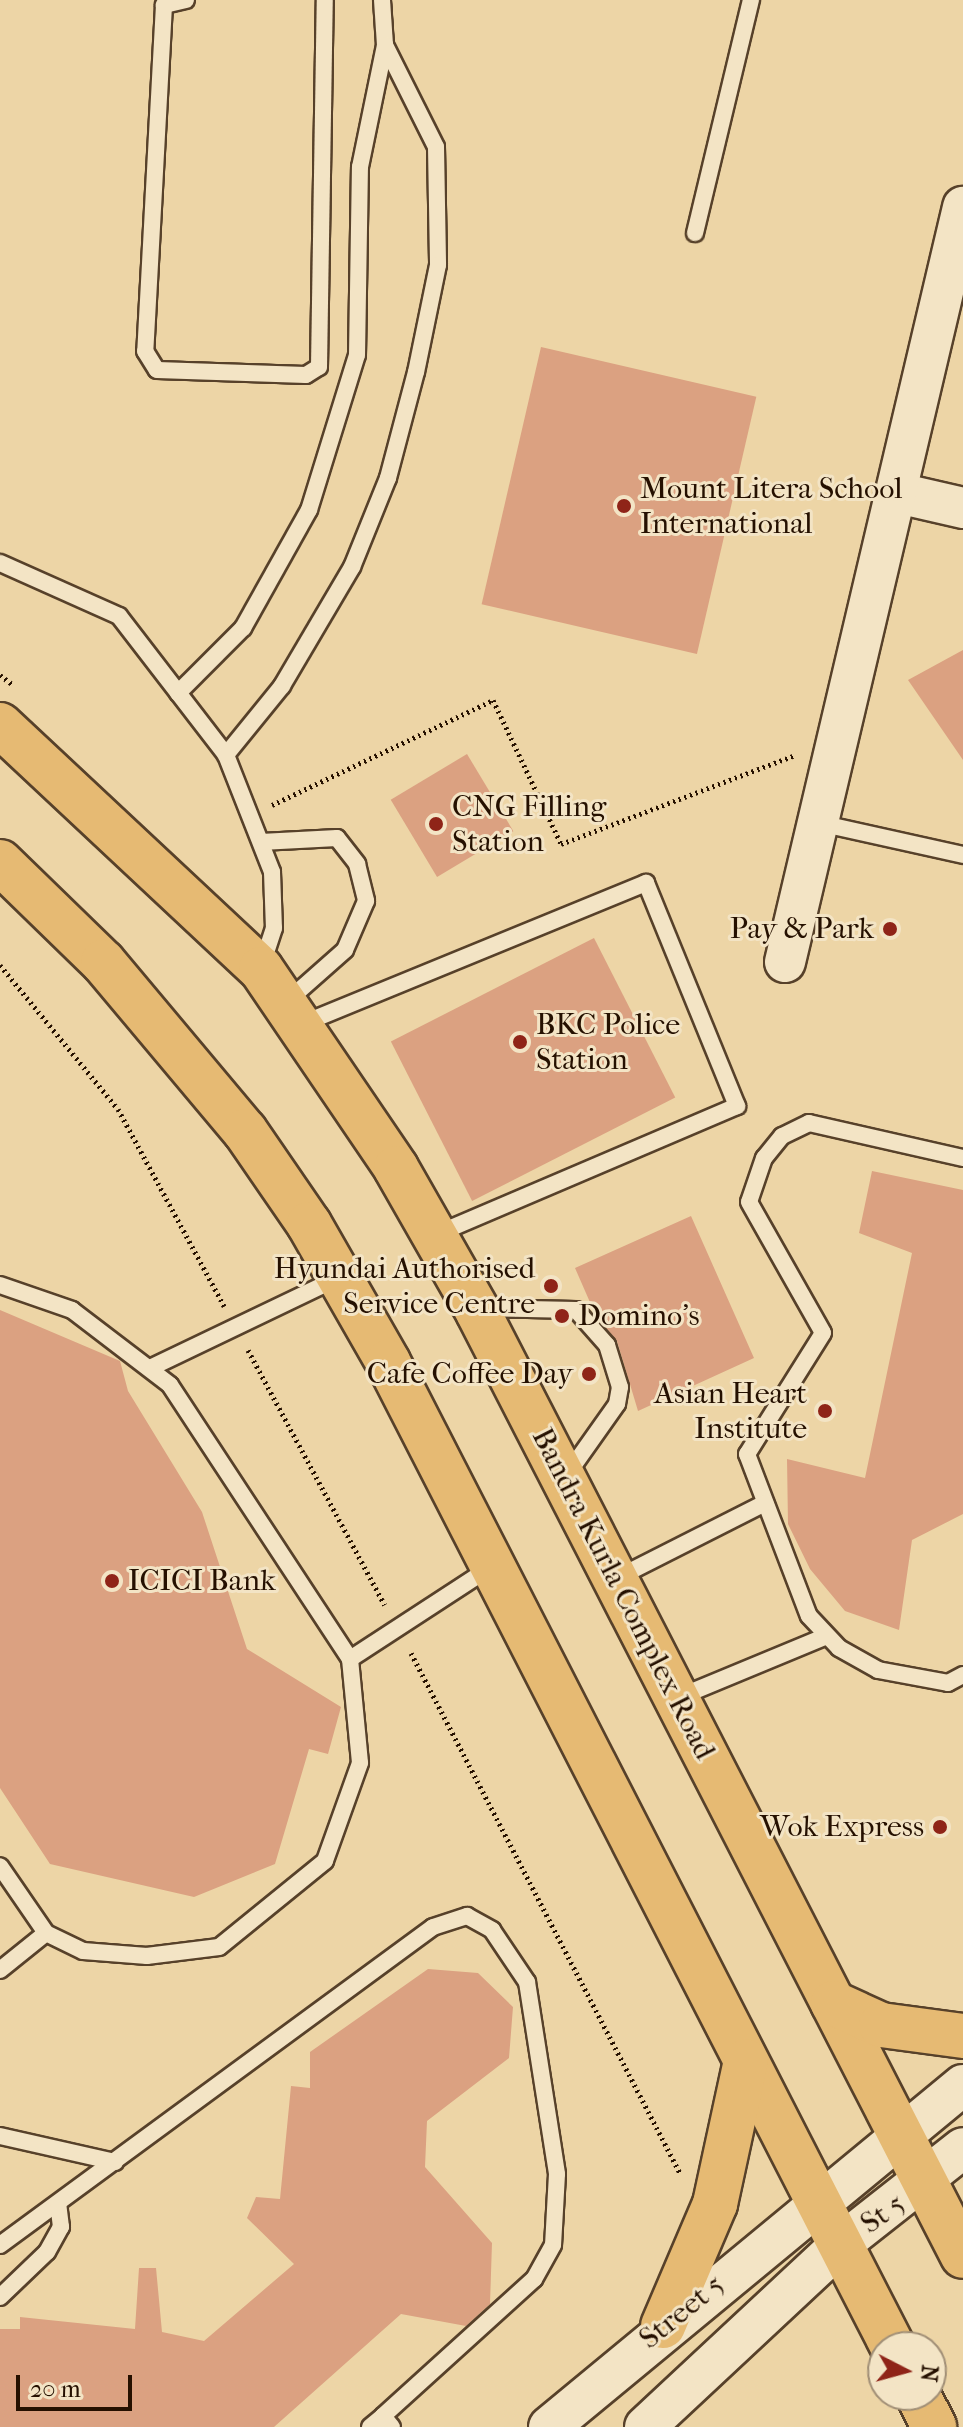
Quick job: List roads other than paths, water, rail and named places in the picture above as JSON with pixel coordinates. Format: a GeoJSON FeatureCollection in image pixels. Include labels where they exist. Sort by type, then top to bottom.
{"type":"FeatureCollection","features":[{"type":"Feature","properties":{"kind":"main road","name":"Bandra Kurla Complex Road"},"geometry":{"type":"LineString","coordinates":[[0,725],[278,1001],[444,1231],[476,1308],[963,2256]]}},
{"type":"Feature","properties":{"kind":"main road"},"geometry":{"type":"LineString","coordinates":[[0,862],[103,962],[245,1131],[339,1277],[492,1566],[885,2331]]}},
{"type":"Feature","properties":{"kind":"main road"},"geometry":{"type":"LineString","coordinates":[[833,2003],[881,2025],[963,2036]]}},
{"type":"Feature","properties":{"kind":"main road"},"geometry":{"type":"LineString","coordinates":[[663,2326],[715,2204],[746,2061]]}},
{"type":"Feature","properties":{"kind":"street"},"geometry":{"type":"LineString","coordinates":[[785,962],[961,224]]}},
{"type":"Feature","properties":{"kind":"street"},"geometry":{"type":"LineString","coordinates":[[898,493],[963,508]]}},
{"type":"Feature","properties":{"kind":"street","name":"St 5"},"geometry":{"type":"LineString","coordinates":[[819,2202],[904,2141],[963,2085]]}},
{"type":"Feature","properties":{"kind":"street","name":"St 5"},"geometry":{"type":"LineString","coordinates":[[841,2244],[926,2184],[963,2148]]}},
{"type":"Feature","properties":{"kind":"street","name":"Street 5"},"geometry":{"type":"LineString","coordinates":[[549,2427],[663,2326],[819,2202]]}},
{"type":"Feature","properties":{"kind":"street","name":"Street 5"},"geometry":{"type":"LineString","coordinates":[[645,2427],[841,2244]]}},
{"type":"Feature","properties":{"kind":"lane"},"geometry":{"type":"LineString","coordinates":[[186,0],[164,5],[145,351],[157,370],[306,375],[319,367],[325,0]]}},
{"type":"Feature","properties":{"kind":"lane"},"geometry":{"type":"LineString","coordinates":[[178,693],[243,628],[309,510],[357,355],[360,167],[385,45],[382,0]]}},
{"type":"Feature","properties":{"kind":"lane"},"geometry":{"type":"LineString","coordinates":[[695,233],[751,0]]}},
{"type":"Feature","properties":{"kind":"lane"},"geometry":{"type":"LineString","coordinates":[[226,755],[282,686],[352,567],[388,478],[416,372],[438,265],[436,147],[385,45]]}},
{"type":"Feature","properties":{"kind":"lane"},"geometry":{"type":"LineString","coordinates":[[0,563],[119,616],[226,755],[272,872],[278,1001]]}},
{"type":"Feature","properties":{"kind":"lane"},"geometry":{"type":"LineString","coordinates":[[819,823],[963,855]]}},
{"type":"Feature","properties":{"kind":"lane"},"geometry":{"type":"LineString","coordinates":[[261,842],[337,838],[357,864],[366,901],[345,950],[278,1001]]}},
{"type":"Feature","properties":{"kind":"lane"},"geometry":{"type":"LineString","coordinates":[[278,1001],[333,1011],[646,883],[737,1106],[444,1231]]}},
{"type":"Feature","properties":{"kind":"lane"},"geometry":{"type":"LineString","coordinates":[[963,1158],[809,1123],[782,1136],[752,1177],[749,1202],[823,1333],[747,1454],[809,1616],[827,1636],[878,1670],[948,1683],[963,1675]]}},
{"type":"Feature","properties":{"kind":"lane"},"geometry":{"type":"LineString","coordinates":[[150,1368],[339,1277]]}},
{"type":"Feature","properties":{"kind":"lane"},"geometry":{"type":"LineString","coordinates":[[0,1285],[72,1310],[170,1385],[350,1659],[360,1763],[325,1861],[219,1947],[147,1956],[83,1951],[46,1933],[0,1866]]}},
{"type":"Feature","properties":{"kind":"lane"},"geometry":{"type":"LineString","coordinates":[[476,1308],[576,1310],[607,1345],[620,1387],[617,1404],[564,1479]]}},
{"type":"Feature","properties":{"kind":"lane"},"geometry":{"type":"LineString","coordinates":[[615,1579],[765,1503]]}},
{"type":"Feature","properties":{"kind":"lane"},"geometry":{"type":"LineString","coordinates":[[350,1659],[492,1566]]}},
{"type":"Feature","properties":{"kind":"lane"},"geometry":{"type":"LineString","coordinates":[[676,1698],[827,1636]]}},
{"type":"Feature","properties":{"kind":"lane"},"geometry":{"type":"LineString","coordinates":[[0,2245],[433,1927],[467,1916],[492,1930],[527,1982],[557,2174],[553,2245],[534,2279],[382,2423]]}},
{"type":"Feature","properties":{"kind":"lane"},"geometry":{"type":"LineString","coordinates":[[0,1970],[46,1933]]}},
{"type":"Feature","properties":{"kind":"lane"},"geometry":{"type":"LineString","coordinates":[[0,2136],[115,2162]]}},
{"type":"Feature","properties":{"kind":"lane"},"geometry":{"type":"LineString","coordinates":[[0,2297],[47,2252],[61,2227],[58,2203]]}},
{"type":"Feature","properties":{"kind":"place","name":"Mount Litera School International"},"geometry":{"type":"Point","coordinates":[624,506]}},
{"type":"Feature","properties":{"kind":"place","name":"CNG Filling Station"},"geometry":{"type":"Point","coordinates":[436,824]}},
{"type":"Feature","properties":{"kind":"place","name":"Pay & Park"},"geometry":{"type":"Point","coordinates":[890,929]}},
{"type":"Feature","properties":{"kind":"place","name":"BKC Police Station"},"geometry":{"type":"Point","coordinates":[520,1042]}},
{"type":"Feature","properties":{"kind":"place","name":"Hyundai Authorised Service Centre"},"geometry":{"type":"Point","coordinates":[551,1286]}},
{"type":"Feature","properties":{"kind":"place","name":"Domino's"},"geometry":{"type":"Point","coordinates":[562,1316]}},
{"type":"Feature","properties":{"kind":"place","name":"Cafe Coffee Day"},"geometry":{"type":"Point","coordinates":[589,1374]}},
{"type":"Feature","properties":{"kind":"place","name":"Asian Heart Institute"},"geometry":{"type":"Point","coordinates":[825,1411]}},
{"type":"Feature","properties":{"kind":"place","name":"ICICI Bank"},"geometry":{"type":"Point","coordinates":[112,1581]}},
{"type":"Feature","properties":{"kind":"place","name":"Wok Express"},"geometry":{"type":"Point","coordinates":[940,1827]}}]}
